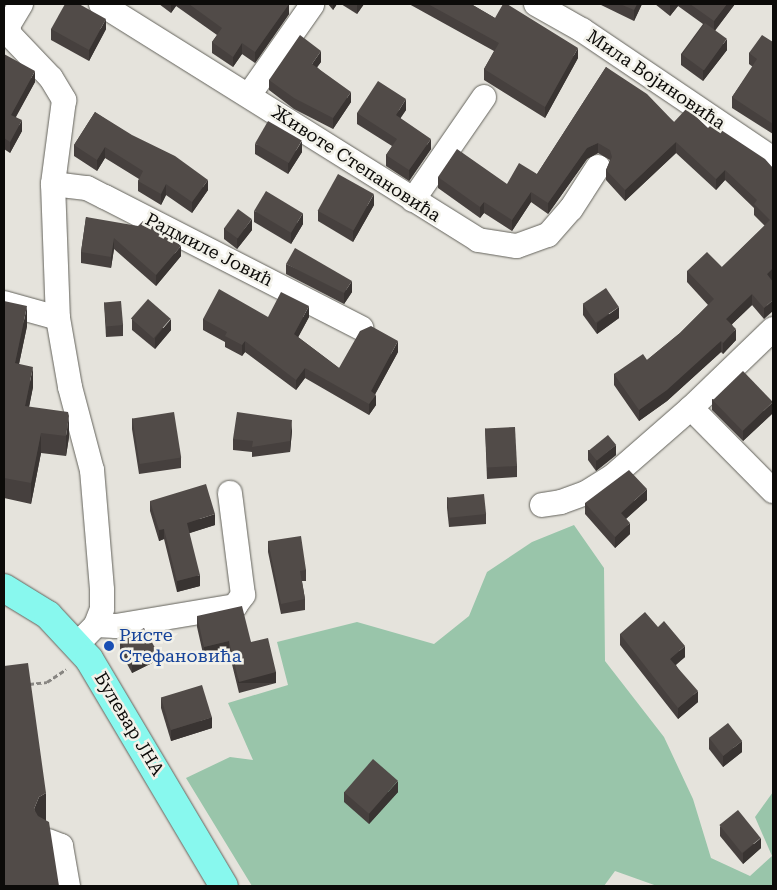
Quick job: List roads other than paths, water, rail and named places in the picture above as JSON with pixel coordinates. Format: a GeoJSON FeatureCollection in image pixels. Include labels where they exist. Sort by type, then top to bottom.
{"type":"FeatureCollection","features":[{"type":"Feature","properties":{"kind":"main road","name":"Булевар ЈНА"},"geometry":{"type":"LineString","coordinates":[[4,588],[48,615],[74,655],[101,676],[224,886]]}},
{"type":"Feature","properties":{"kind":"street"},"geometry":{"type":"LineString","coordinates":[[21,4],[6,25],[10,35],[59,88],[64,100],[53,184],[58,318],[70,387],[92,470],[102,590],[102,609],[96,625],[74,655]]}},
{"type":"Feature","properties":{"kind":"street","name":"Животе Степановића"},"geometry":{"type":"LineString","coordinates":[[101,4],[478,240],[517,246],[536,242],[556,228],[598,167]]}},
{"type":"Feature","properties":{"kind":"street","name":"Мила Војиновића"},"geometry":{"type":"LineString","coordinates":[[536,4],[582,30],[773,159]]}},
{"type":"Feature","properties":{"kind":"street"},"geometry":{"type":"LineString","coordinates":[[249,95],[312,5]]}},
{"type":"Feature","properties":{"kind":"street"},"geometry":{"type":"LineString","coordinates":[[413,200],[484,97]]}},
{"type":"Feature","properties":{"kind":"street","name":"Радмиле Јовић"},"geometry":{"type":"LineString","coordinates":[[53,184],[87,188],[361,328]]}},
{"type":"Feature","properties":{"kind":"street"},"geometry":{"type":"LineString","coordinates":[[4,303],[58,318]]}},
{"type":"Feature","properties":{"kind":"street"},"geometry":{"type":"LineString","coordinates":[[542,505],[561,502],[586,493],[613,476],[691,408],[773,329]]}},
{"type":"Feature","properties":{"kind":"street"},"geometry":{"type":"LineString","coordinates":[[691,408],[773,491]]}},
{"type":"Feature","properties":{"kind":"street"},"geometry":{"type":"LineString","coordinates":[[96,625],[116,626],[235,606],[243,595],[230,493]]}},
{"type":"Feature","properties":{"kind":"street"},"geometry":{"type":"LineString","coordinates":[[48,841],[61,846],[68,886]]}},
{"type":"Feature","properties":{"kind":"place","name":"Ристе Стефановића"},"geometry":{"type":"Point","coordinates":[109,646]}}]}
